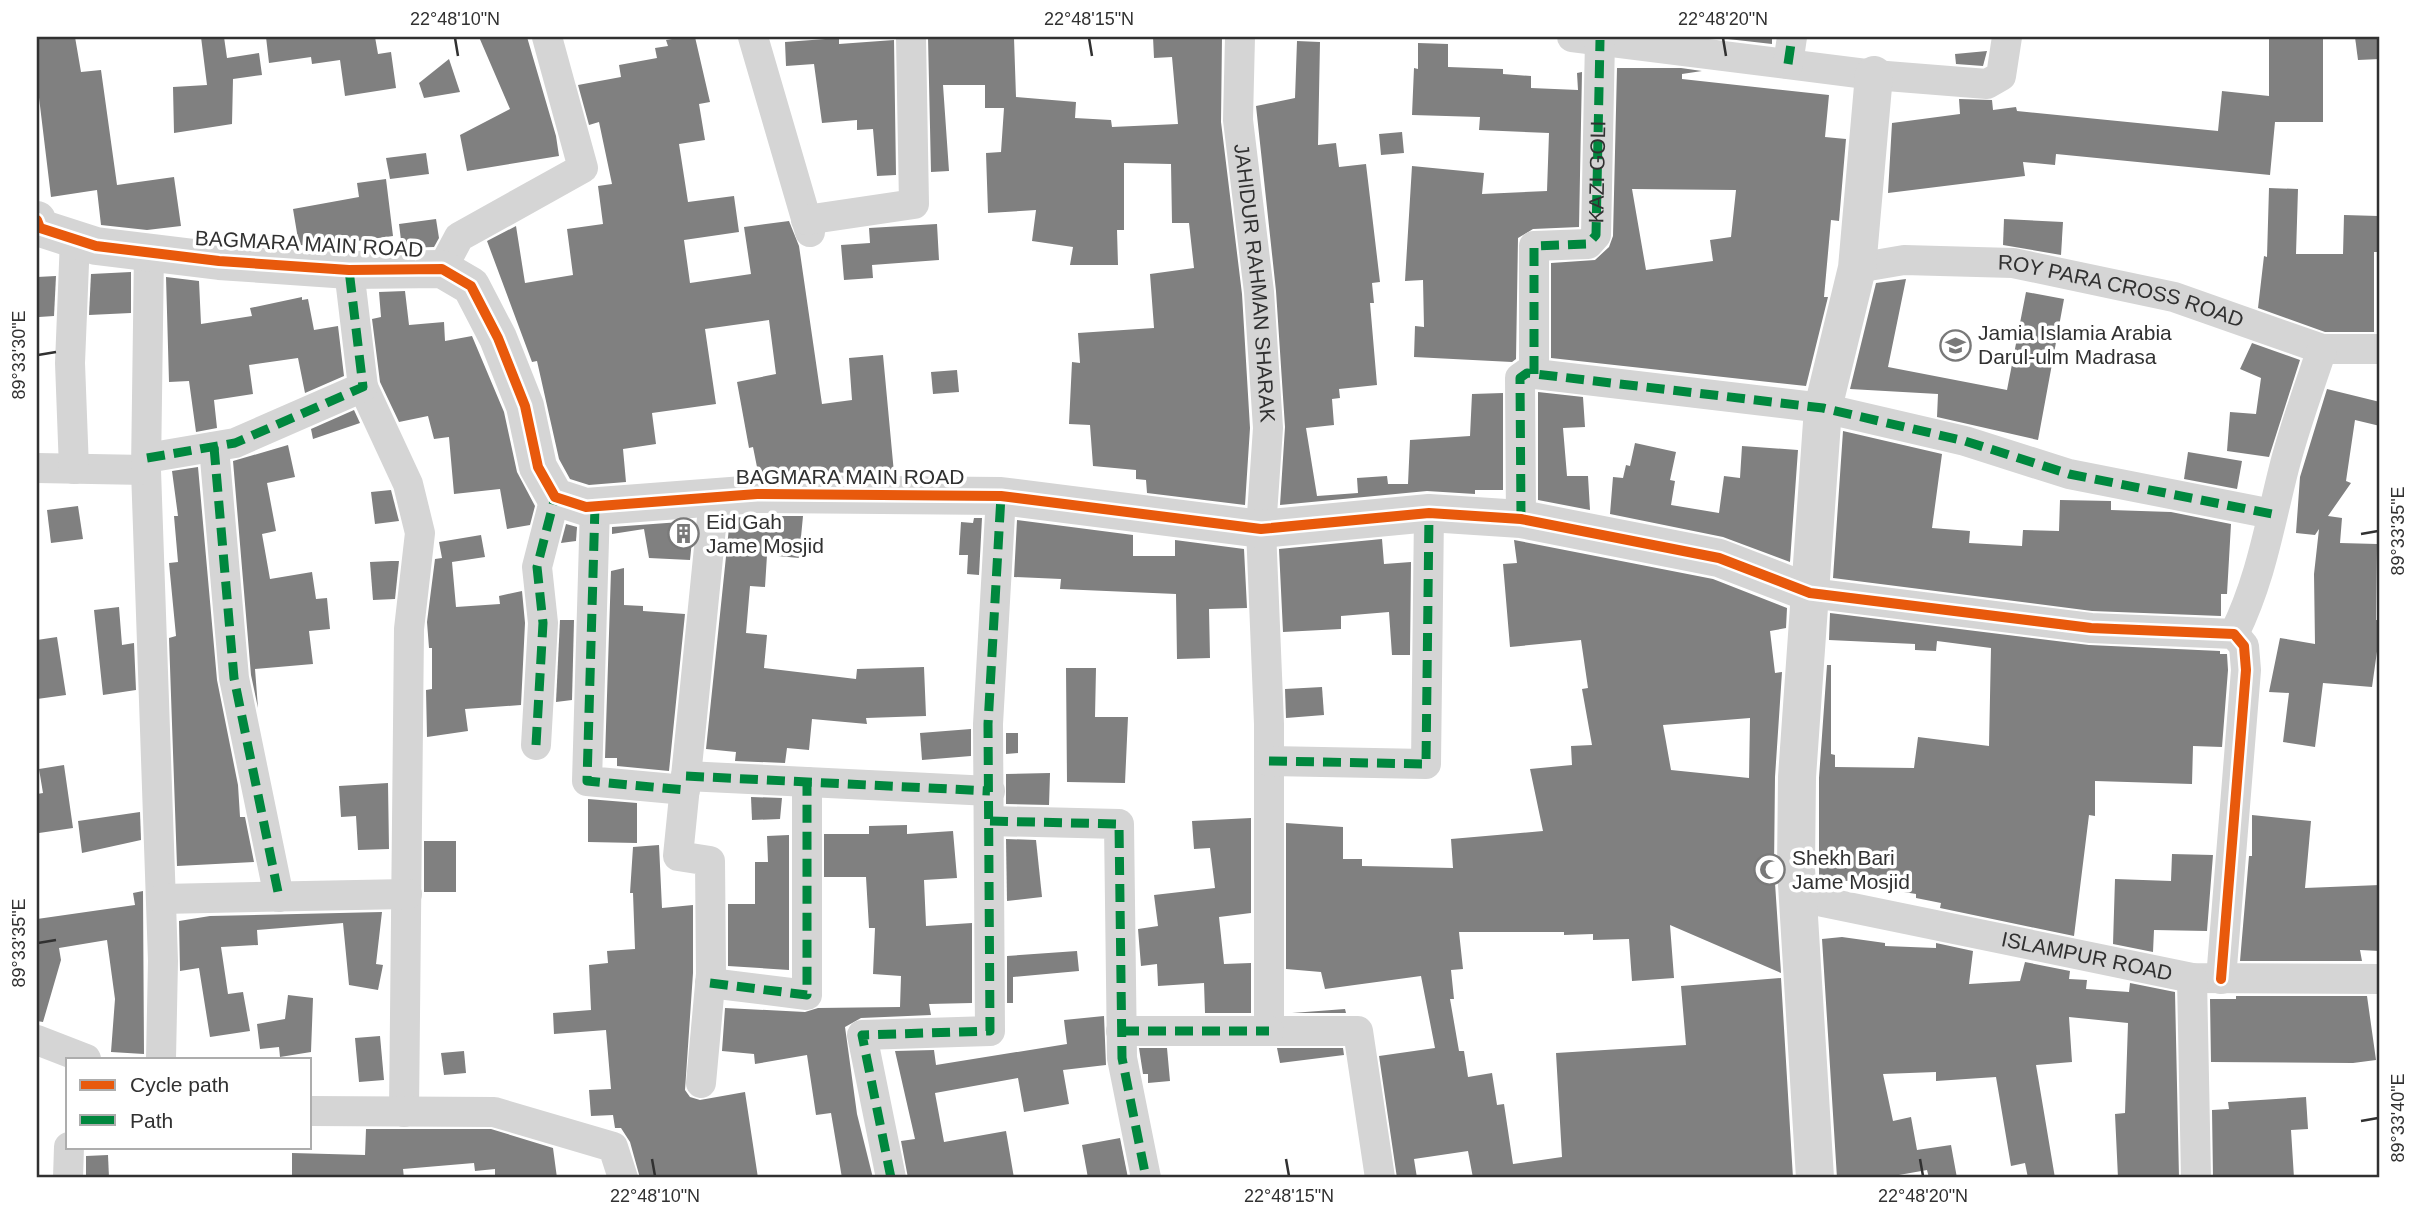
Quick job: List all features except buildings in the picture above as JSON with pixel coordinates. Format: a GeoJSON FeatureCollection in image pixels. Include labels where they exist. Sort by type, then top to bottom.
{"type":"FeatureCollection","features":[{"type":"Feature","properties":{"kind":"street"},"geometry":{"type":"LineString","coordinates":[[442,269],[459,237],[583,168],[547,37]]}},
{"type":"Feature","properties":{"kind":"street"},"geometry":{"type":"LineString","coordinates":[[753,37],[808,226],[914,204],[911,37]]}},
{"type":"Feature","properties":{"kind":"street","name":"JAHIDUR RAHMAN SHARAK"},"geometry":{"type":"LineString","coordinates":[[1240,37],[1238,121],[1259,292],[1268,428],[1261,529],[1269,761],[1269,1031]]}},
{"type":"Feature","properties":{"kind":"street"},"geometry":{"type":"LineString","coordinates":[[1586,38],[1790,50],[1874,75],[1987,84],[2001,76],[2007,37]]}},
{"type":"Feature","properties":{"kind":"street","name":"KAZI GOLI"},"geometry":{"type":"LineString","coordinates":[[1534,374],[1534,246],[1588,244],[1597,235],[1586,38]]}},
{"type":"Feature","properties":{"kind":"street"},"geometry":{"type":"LineString","coordinates":[[1815,1178],[1798,897],[1797,777],[1823,408],[1857,268],[1874,75]]}},
{"type":"Feature","properties":{"kind":"street","name":"BAGMARA MAIN ROAD"},"geometry":{"type":"LineString","coordinates":[[37,220],[40,228],[96,246],[349,270],[442,269],[471,286],[498,338],[525,406],[538,467],[555,497],[586,507],[757,494],[1001,496],[1261,529],[1429,513],[1521,519],[1719,558],[1810,593]]}},
{"type":"Feature","properties":{"kind":"street"},"geometry":{"type":"LineString","coordinates":[[74,469],[70,363],[75,239]]}},
{"type":"Feature","properties":{"kind":"street"},"geometry":{"type":"LineString","coordinates":[[149,252],[147,464],[161,899],[161,1058]]}},
{"type":"Feature","properties":{"kind":"street","name":"ROY PARA CROSS ROAD"},"geometry":{"type":"LineString","coordinates":[[1857,268],[1904,260],[2013,263],[2174,297],[2322,349],[2380,349]]}},
{"type":"Feature","properties":{"kind":"street"},"geometry":{"type":"LineString","coordinates":[[349,270],[363,387],[408,484],[420,533],[409,629],[404,1112]]}},
{"type":"Feature","properties":{"kind":"street"},"geometry":{"type":"LineString","coordinates":[[2234,634],[2253,596],[2288,453],[2322,349]]}},
{"type":"Feature","properties":{"kind":"street"},"geometry":{"type":"LineString","coordinates":[[1521,519],[1520,378],[1522,375],[1534,374],[1823,408],[1965,441],[2070,474],[2272,514]]}},
{"type":"Feature","properties":{"kind":"street"},"geometry":{"type":"LineString","coordinates":[[37,468],[74,469],[147,464],[235,443],[363,387]]}},
{"type":"Feature","properties":{"kind":"street"},"geometry":{"type":"LineString","coordinates":[[215,447],[234,678],[279,897]]}},
{"type":"Feature","properties":{"kind":"street"},"geometry":{"type":"LineString","coordinates":[[891,1178],[862,1035],[990,1031],[988,724],[1001,496]]}},
{"type":"Feature","properties":{"kind":"street"},"geometry":{"type":"LineString","coordinates":[[536,746],[543,623],[537,567],[555,497]]}},
{"type":"Feature","properties":{"kind":"street"},"geometry":{"type":"LineString","coordinates":[[701,1083],[710,983],[710,861],[678,856],[714,498]]}},
{"type":"Feature","properties":{"kind":"street"},"geometry":{"type":"LineString","coordinates":[[595,506],[587,781],[807,782],[990,791]]}},
{"type":"Feature","properties":{"kind":"street"},"geometry":{"type":"LineString","coordinates":[[1269,761],[1426,764],[1429,513]]}},
{"type":"Feature","properties":{"kind":"street"},"geometry":{"type":"LineString","coordinates":[[1810,593],[2091,628],[2234,634],[2244,646],[2246,670],[2206,979],[2196,1178]]}},
{"type":"Feature","properties":{"kind":"street"},"geometry":{"type":"LineString","coordinates":[[710,983],[807,995],[807,782]]}},
{"type":"Feature","properties":{"kind":"street"},"geometry":{"type":"LineString","coordinates":[[990,821],[1119,824],[1122,1058],[1146,1178]]}},
{"type":"Feature","properties":{"kind":"street"},"geometry":{"type":"LineString","coordinates":[[161,899],[407,894]]}},
{"type":"Feature","properties":{"kind":"street","name":"ISLAMPUR ROAD"},"geometry":{"type":"LineString","coordinates":[[1798,897],[2206,979],[2380,979]]}},
{"type":"Feature","properties":{"kind":"street"},"geometry":{"type":"LineString","coordinates":[[1121,1031],[1358,1031],[1380,1178]]}},
{"type":"Feature","properties":{"kind":"street"},"geometry":{"type":"LineString","coordinates":[[37,1040],[78,1058]]}},
{"type":"Feature","properties":{"kind":"street"},"geometry":{"type":"LineString","coordinates":[[312,1111],[494,1112],[613,1147],[623,1178]]}},
{"type":"Feature","properties":{"kind":"street"},"geometry":{"type":"LineString","coordinates":[[68,1178],[69,1148]]}},
{"type":"Feature","properties":{"kind":"marked path"},"geometry":{"type":"LineString","coordinates":[[1788,64],[1792,37]]}},
{"type":"Feature","properties":{"kind":"marked path"},"geometry":{"type":"LineString","coordinates":[[1534,374],[1534,246],[1588,244],[1596,235],[1600,40]]}},
{"type":"Feature","properties":{"kind":"marked path"},"geometry":{"type":"LineString","coordinates":[[147,458],[235,443],[363,387],[349,270]]}},
{"type":"Feature","properties":{"kind":"marked path"},"geometry":{"type":"LineString","coordinates":[[1521,519],[1520,378],[1527,373],[1823,408],[1965,441],[2069,474],[2272,514]]}},
{"type":"Feature","properties":{"kind":"marked path"},"geometry":{"type":"LineString","coordinates":[[214,447],[234,678],[279,897]]}},
{"type":"Feature","properties":{"kind":"marked path"},"geometry":{"type":"LineString","coordinates":[[891,1178],[862,1035],[990,1031],[988,724],[1001,496]]}},
{"type":"Feature","properties":{"kind":"marked path"},"geometry":{"type":"LineString","coordinates":[[536,745],[543,623],[537,567],[555,497]]}},
{"type":"Feature","properties":{"kind":"marked path"},"geometry":{"type":"LineString","coordinates":[[595,506],[587,781],[685,790]]}},
{"type":"Feature","properties":{"kind":"marked path"},"geometry":{"type":"LineString","coordinates":[[1269,761],[1426,764],[1429,513]]}},
{"type":"Feature","properties":{"kind":"marked path"},"geometry":{"type":"LineString","coordinates":[[686,776],[990,791]]}},
{"type":"Feature","properties":{"kind":"marked path"},"geometry":{"type":"LineString","coordinates":[[710,983],[807,995],[807,782]]}},
{"type":"Feature","properties":{"kind":"marked path"},"geometry":{"type":"LineString","coordinates":[[990,821],[1119,824],[1122,1058],[1146,1178]]}},
{"type":"Feature","properties":{"kind":"marked path"},"geometry":{"type":"LineString","coordinates":[[1121,1031],[1269,1031]]}},
{"type":"Feature","properties":{"kind":"cycle path"},"geometry":{"type":"LineString","coordinates":[[37,220],[40,228],[96,246],[219,261],[349,270],[442,269],[471,286],[498,338],[525,406],[538,467],[555,497],[586,507],[757,494],[1001,496],[1261,529],[1429,513],[1521,519],[1719,558],[1810,593],[2091,628],[2234,634],[2244,646],[2246,670],[2221,979]]}},
{"type":"Feature","properties":{"kind":"place","name":"Jamia Islamia Arabia Darul-ulm Madrasa"},"geometry":{"type":"Point","coordinates":[1955,345]}},
{"type":"Feature","properties":{"kind":"place","name":"Eid Gah Jame Mosjid"},"geometry":{"type":"Point","coordinates":[683,534]}},
{"type":"Feature","properties":{"kind":"place","name":"Shekh Bari Jame Mosjid"},"geometry":{"type":"Point","coordinates":[1769,870]}}]}
